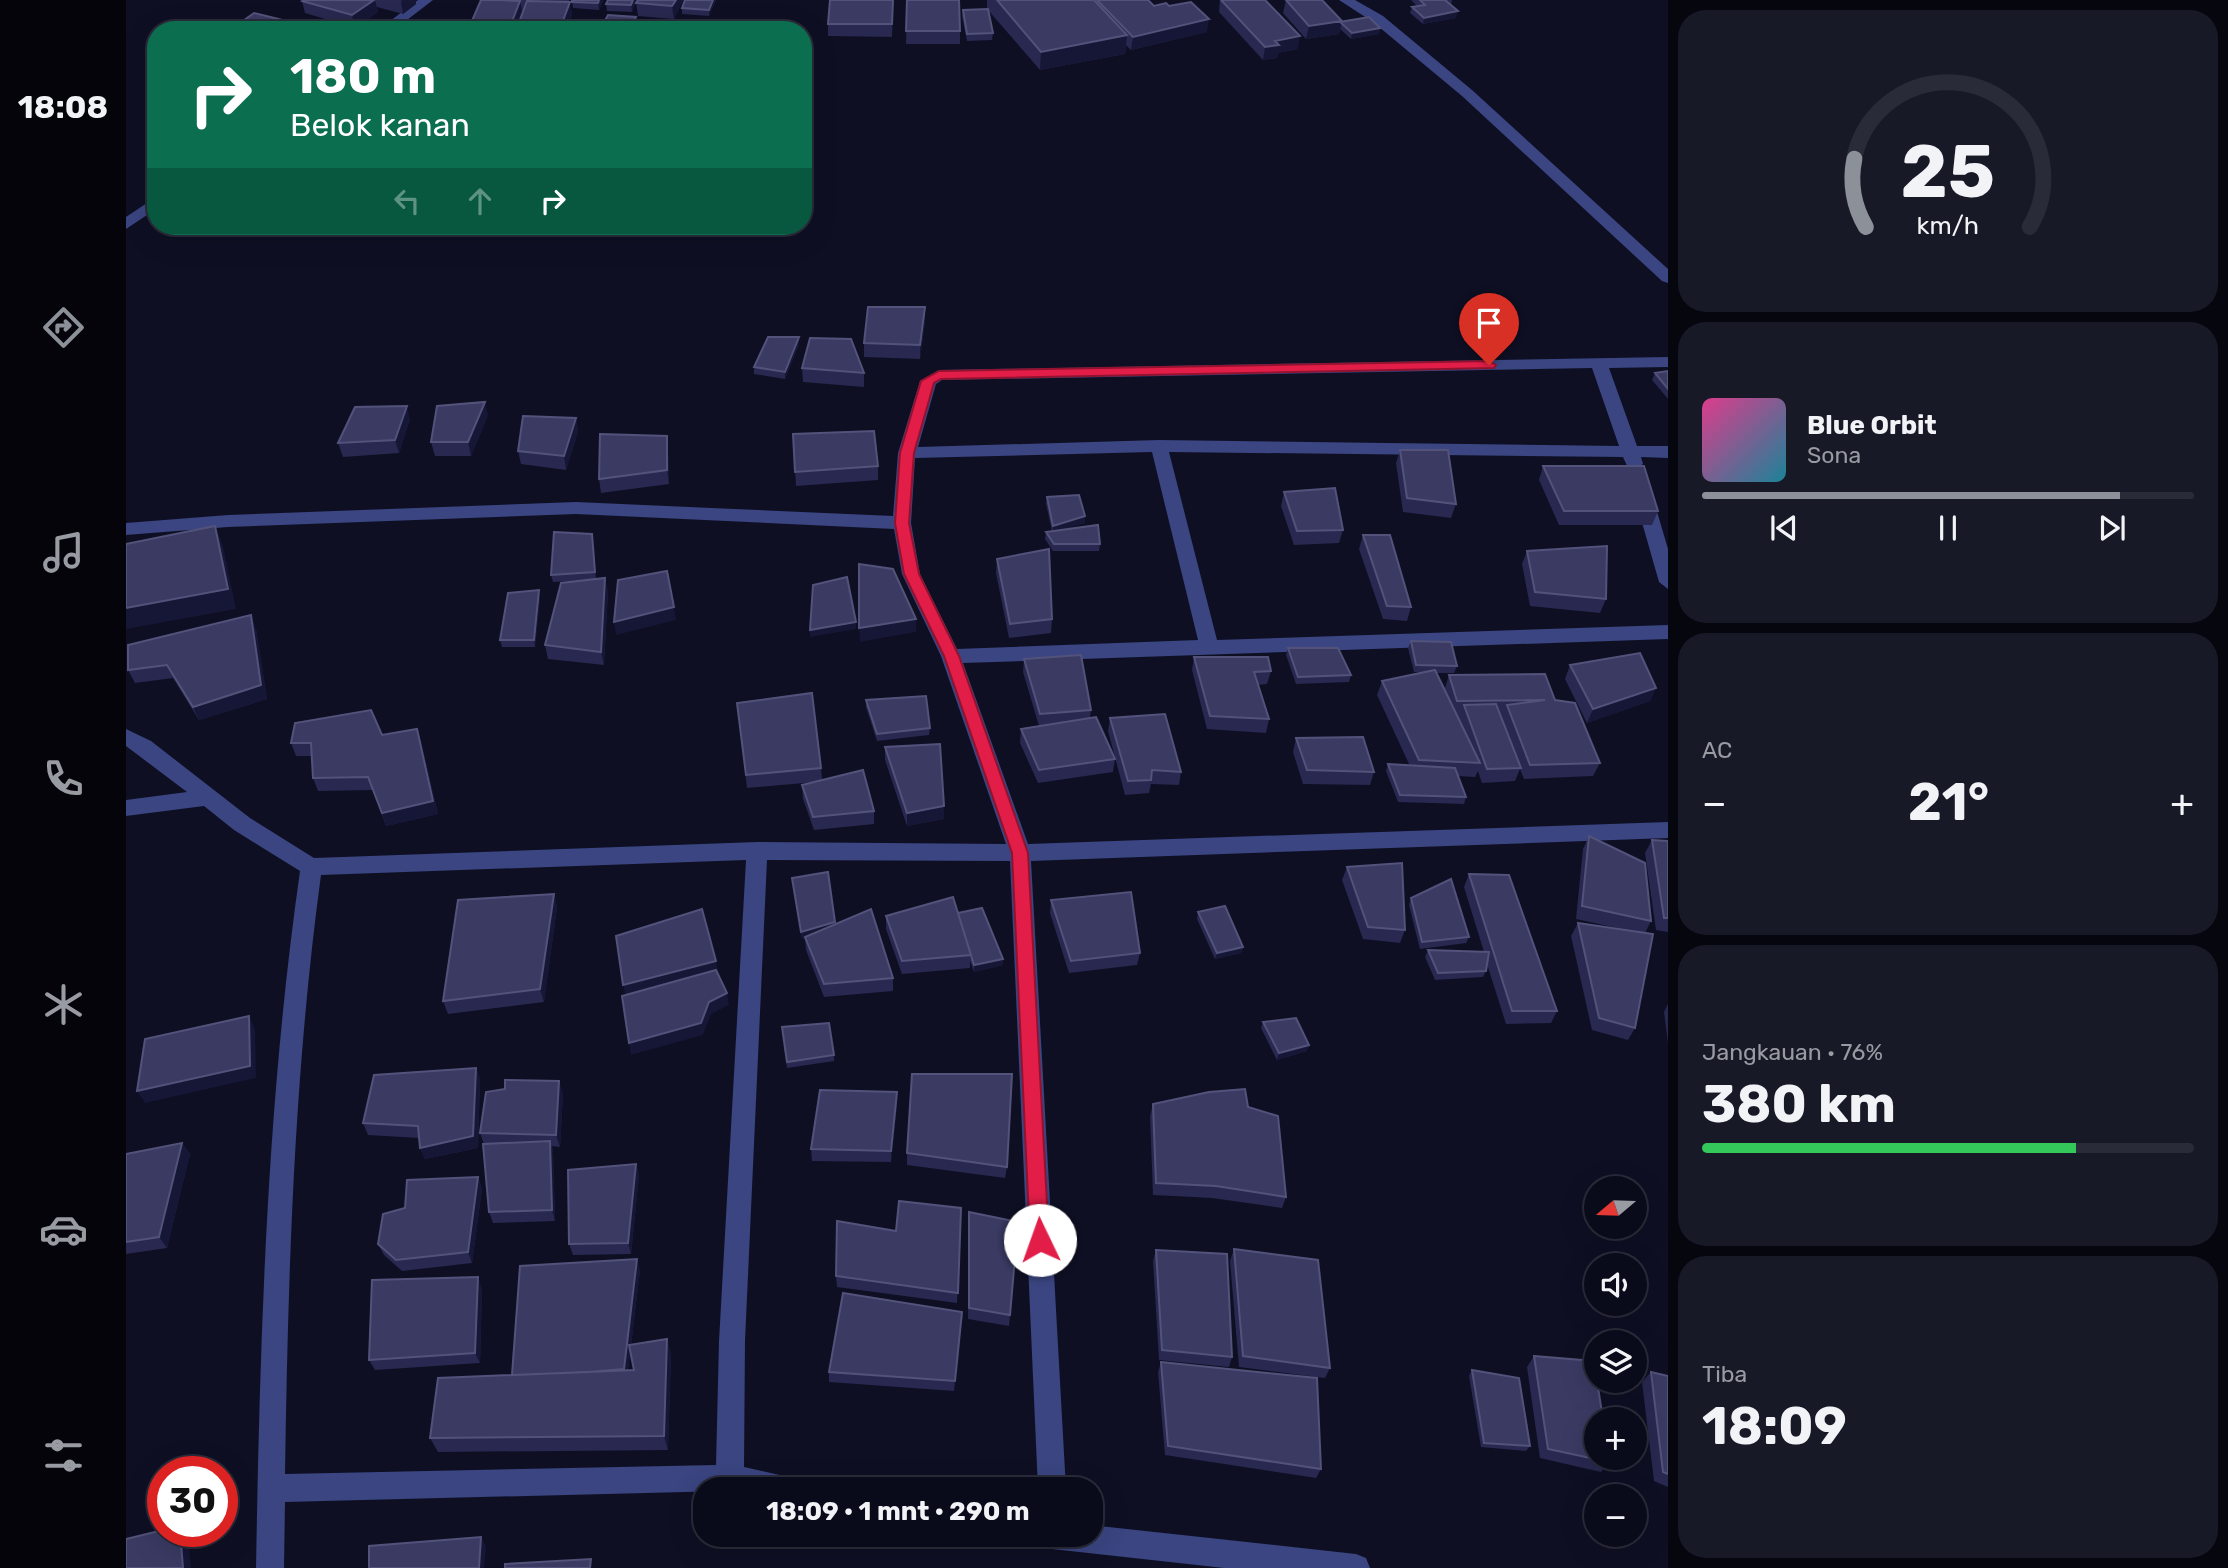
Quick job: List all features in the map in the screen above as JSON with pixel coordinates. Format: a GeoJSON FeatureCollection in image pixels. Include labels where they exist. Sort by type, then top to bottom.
{"type":"FeatureCollection","features":[{"type":"Feature","properties":{"kind":"street"},"geometry":{"type":"LineString","coordinates":[[397,21],[426,0]]}},
{"type":"Feature","properties":{"kind":"street"},"geometry":{"type":"LineString","coordinates":[[1346,0],[1378,19],[1467,93],[1668,278]]}},
{"type":"Feature","properties":{"kind":"street"},"geometry":{"type":"LineString","coordinates":[[126,224],[147,208]]}},
{"type":"Feature","properties":{"kind":"street"},"geometry":{"type":"LineString","coordinates":[[1051,1477],[1020,853],[951,656],[911,574],[902,523],[907,453],[928,381],[939,375],[1668,362]]}},
{"type":"Feature","properties":{"kind":"street"},"geometry":{"type":"LineString","coordinates":[[1599,363],[1631,454],[1668,582]]}},
{"type":"Feature","properties":{"kind":"street"},"geometry":{"type":"LineString","coordinates":[[907,453],[1159,446],[1631,454],[1668,452]]}},
{"type":"Feature","properties":{"kind":"street"},"geometry":{"type":"LineString","coordinates":[[1159,446],[1209,647]]}},
{"type":"Feature","properties":{"kind":"street"},"geometry":{"type":"LineString","coordinates":[[126,529],[228,521],[576,508],[902,523]]}},
{"type":"Feature","properties":{"kind":"street"},"geometry":{"type":"LineString","coordinates":[[951,656],[1668,632]]}},
{"type":"Feature","properties":{"kind":"street"},"geometry":{"type":"LineString","coordinates":[[126,737],[242,824],[311,867],[757,851],[1020,853],[1668,830]]}},
{"type":"Feature","properties":{"kind":"street"},"geometry":{"type":"LineString","coordinates":[[126,808],[209,797]]}},
{"type":"Feature","properties":{"kind":"street"},"geometry":{"type":"LineString","coordinates":[[730,1477],[732,1341],[757,851]]}},
{"type":"Feature","properties":{"kind":"street"},"geometry":{"type":"LineString","coordinates":[[270,1568],[273,1314],[282,1135],[302,926],[311,867]]}},
{"type":"Feature","properties":{"kind":"street"},"geometry":{"type":"LineString","coordinates":[[271,1488],[693,1480]]}},
{"type":"Feature","properties":{"kind":"street"},"geometry":{"type":"LineString","coordinates":[[1103,1540],[1356,1568]]}},
{"type":"Feature","properties":{"kind":"building"},"geometry":{"type":"Polygon","coordinates":[[[303,0],[374,0],[352,15],[303,0]]]}},
{"type":"Feature","properties":{"kind":"building"},"geometry":{"type":"Polygon","coordinates":[[[481,0],[520,1],[512,21],[472,21],[481,0]]]}},
{"type":"Feature","properties":{"kind":"building"},"geometry":{"type":"Polygon","coordinates":[[[572,0],[599,0],[598,3],[572,0]]]}},
{"type":"Feature","properties":{"kind":"building"},"geometry":{"type":"Polygon","coordinates":[[[608,0],[633,0],[631,5],[606,4],[608,0]]]}},
{"type":"Feature","properties":{"kind":"building"},"geometry":{"type":"Polygon","coordinates":[[[638,0],[676,0],[672,6],[636,3],[638,0]]]}},
{"type":"Feature","properties":{"kind":"building"},"geometry":{"type":"Polygon","coordinates":[[[685,0],[713,0],[709,10],[682,8],[685,0]]]}},
{"type":"Feature","properties":{"kind":"building"},"geometry":{"type":"Polygon","coordinates":[[[830,0],[893,0],[892,24],[828,24],[830,0]]]}},
{"type":"Feature","properties":{"kind":"building"},"geometry":{"type":"Polygon","coordinates":[[[907,0],[959,0],[960,31],[906,31],[907,0]]]}},
{"type":"Feature","properties":{"kind":"building"},"geometry":{"type":"Polygon","coordinates":[[[997,0],[1094,0],[1127,35],[1041,52],[997,0]]]}},
{"type":"Feature","properties":{"kind":"building"},"geometry":{"type":"Polygon","coordinates":[[[1097,0],[1148,0],[1154,6],[1191,2],[1209,19],[1133,37],[1097,0]]]}},
{"type":"Feature","properties":{"kind":"building"},"geometry":{"type":"Polygon","coordinates":[[[1221,0],[1265,0],[1300,36],[1275,41],[1279,45],[1265,47],[1221,0]]]}},
{"type":"Feature","properties":{"kind":"building"},"geometry":{"type":"Polygon","coordinates":[[[1286,0],[1322,0],[1342,21],[1309,26],[1286,0]]]}},
{"type":"Feature","properties":{"kind":"building"},"geometry":{"type":"Polygon","coordinates":[[[1420,0],[1445,0],[1458,11],[1424,18],[1412,7],[1425,5],[1420,0]]]}},
{"type":"Feature","properties":{"kind":"building"},"geometry":{"type":"Polygon","coordinates":[[[527,1],[570,2],[563,21],[520,21],[527,1]]]}},
{"type":"Feature","properties":{"kind":"building"},"geometry":{"type":"Polygon","coordinates":[[[988,9],[993,33],[967,34],[963,10],[988,9]]]}},
{"type":"Feature","properties":{"kind":"building"},"geometry":{"type":"Polygon","coordinates":[[[254,13],[287,21],[243,21],[254,13]]]}},
{"type":"Feature","properties":{"kind":"building"},"geometry":{"type":"Polygon","coordinates":[[[608,15],[636,17],[634,21],[605,21],[608,15]]]}},
{"type":"Feature","properties":{"kind":"building"},"geometry":{"type":"Polygon","coordinates":[[[1369,17],[1380,28],[1352,33],[1340,22],[1369,17]]]}},
{"type":"Feature","properties":{"kind":"building"},"geometry":{"type":"Polygon","coordinates":[[[868,307],[925,307],[920,345],[864,343],[868,307]]]}},
{"type":"Feature","properties":{"kind":"building"},"geometry":{"type":"Polygon","coordinates":[[[768,337],[799,337],[785,372],[754,367],[768,337]]]}},
{"type":"Feature","properties":{"kind":"building"},"geometry":{"type":"Polygon","coordinates":[[[810,338],[851,339],[864,373],[802,368],[810,338]]]}},
{"type":"Feature","properties":{"kind":"building"},"geometry":{"type":"Polygon","coordinates":[[[1668,371],[1668,389],[1655,373],[1668,371]]]}},
{"type":"Feature","properties":{"kind":"building"},"geometry":{"type":"Polygon","coordinates":[[[485,402],[468,442],[431,442],[437,406],[485,402]]]}},
{"type":"Feature","properties":{"kind":"building"},"geometry":{"type":"Polygon","coordinates":[[[407,406],[395,440],[338,443],[355,407],[407,406]]]}},
{"type":"Feature","properties":{"kind":"building"},"geometry":{"type":"Polygon","coordinates":[[[523,416],[576,418],[564,456],[518,451],[523,416]]]}},
{"type":"Feature","properties":{"kind":"building"},"geometry":{"type":"Polygon","coordinates":[[[874,431],[878,466],[795,472],[793,434],[874,431]]]}},
{"type":"Feature","properties":{"kind":"building"},"geometry":{"type":"Polygon","coordinates":[[[600,434],[667,436],[667,470],[599,479],[600,434]]]}},
{"type":"Feature","properties":{"kind":"building"},"geometry":{"type":"Polygon","coordinates":[[[1400,450],[1448,450],[1456,504],[1407,498],[1400,450]]]}},
{"type":"Feature","properties":{"kind":"building"},"geometry":{"type":"Polygon","coordinates":[[[1543,466],[1644,466],[1658,511],[1564,511],[1543,466]]]}},
{"type":"Feature","properties":{"kind":"building"},"geometry":{"type":"Polygon","coordinates":[[[1335,488],[1343,530],[1297,531],[1284,492],[1335,488]]]}},
{"type":"Feature","properties":{"kind":"building"},"geometry":{"type":"Polygon","coordinates":[[[1079,495],[1085,516],[1053,526],[1047,497],[1079,495]]]}},
{"type":"Feature","properties":{"kind":"building"},"geometry":{"type":"Polygon","coordinates":[[[1098,525],[1100,544],[1054,544],[1046,532],[1098,525]]]}},
{"type":"Feature","properties":{"kind":"building"},"geometry":{"type":"Polygon","coordinates":[[[215,526],[228,589],[126,608],[126,544],[215,526]]]}},
{"type":"Feature","properties":{"kind":"building"},"geometry":{"type":"Polygon","coordinates":[[[554,532],[592,534],[595,572],[551,575],[554,532]]]}},
{"type":"Feature","properties":{"kind":"building"},"geometry":{"type":"Polygon","coordinates":[[[1363,535],[1390,535],[1411,607],[1387,606],[1363,535]]]}},
{"type":"Feature","properties":{"kind":"building"},"geometry":{"type":"Polygon","coordinates":[[[1607,546],[1606,599],[1535,592],[1527,551],[1607,546]]]}},
{"type":"Feature","properties":{"kind":"building"},"geometry":{"type":"Polygon","coordinates":[[[1049,549],[1052,619],[1010,624],[997,559],[1049,549]]]}},
{"type":"Feature","properties":{"kind":"building"},"geometry":{"type":"Polygon","coordinates":[[[859,564],[893,569],[916,619],[859,628],[859,564]]]}},
{"type":"Feature","properties":{"kind":"building"},"geometry":{"type":"Polygon","coordinates":[[[667,571],[674,607],[614,622],[618,580],[667,571]]]}},
{"type":"Feature","properties":{"kind":"building"},"geometry":{"type":"Polygon","coordinates":[[[847,577],[856,622],[810,630],[813,585],[847,577]]]}},
{"type":"Feature","properties":{"kind":"building"},"geometry":{"type":"Polygon","coordinates":[[[605,578],[601,652],[545,645],[561,583],[605,578]]]}},
{"type":"Feature","properties":{"kind":"building"},"geometry":{"type":"Polygon","coordinates":[[[539,590],[534,640],[500,640],[508,593],[539,590]]]}},
{"type":"Feature","properties":{"kind":"building"},"geometry":{"type":"Polygon","coordinates":[[[251,615],[261,685],[193,707],[167,665],[128,670],[128,645],[251,615]]]}},
{"type":"Feature","properties":{"kind":"building"},"geometry":{"type":"Polygon","coordinates":[[[1411,641],[1451,642],[1457,666],[1416,665],[1411,641]]]}},
{"type":"Feature","properties":{"kind":"building"},"geometry":{"type":"Polygon","coordinates":[[[1288,648],[1338,648],[1351,675],[1298,677],[1288,648]]]}},
{"type":"Feature","properties":{"kind":"building"},"geometry":{"type":"Polygon","coordinates":[[[1640,653],[1656,688],[1593,709],[1570,665],[1640,653]]]}},
{"type":"Feature","properties":{"kind":"building"},"geometry":{"type":"Polygon","coordinates":[[[1081,655],[1091,710],[1040,714],[1024,659],[1081,655]]]}},
{"type":"Feature","properties":{"kind":"building"},"geometry":{"type":"Polygon","coordinates":[[[1194,657],[1268,657],[1271,671],[1254,672],[1269,719],[1210,716],[1194,657]]]}},
{"type":"Feature","properties":{"kind":"building"},"geometry":{"type":"Polygon","coordinates":[[[1435,670],[1480,763],[1419,760],[1382,681],[1435,670]]]}},
{"type":"Feature","properties":{"kind":"building"},"geometry":{"type":"Polygon","coordinates":[[[1545,674],[1555,700],[1575,703],[1600,763],[1530,765],[1507,705],[1545,700],[1457,701],[1449,675],[1545,674]]]}},
{"type":"Feature","properties":{"kind":"building"},"geometry":{"type":"Polygon","coordinates":[[[812,693],[821,768],[746,775],[737,703],[812,693]]]}},
{"type":"Feature","properties":{"kind":"building"},"geometry":{"type":"Polygon","coordinates":[[[926,696],[930,728],[877,734],[866,700],[926,696]]]}},
{"type":"Feature","properties":{"kind":"building"},"geometry":{"type":"Polygon","coordinates":[[[1496,704],[1521,768],[1487,769],[1464,705],[1496,704]]]}},
{"type":"Feature","properties":{"kind":"building"},"geometry":{"type":"Polygon","coordinates":[[[371,710],[382,735],[417,729],[433,801],[382,813],[368,777],[313,778],[311,743],[291,743],[295,723],[371,710]]]}},
{"type":"Feature","properties":{"kind":"building"},"geometry":{"type":"Polygon","coordinates":[[[1165,714],[1181,772],[1152,770],[1151,780],[1128,781],[1110,718],[1165,714]]]}},
{"type":"Feature","properties":{"kind":"building"},"geometry":{"type":"Polygon","coordinates":[[[1096,717],[1115,759],[1039,770],[1021,729],[1096,717]]]}},
{"type":"Feature","properties":{"kind":"building"},"geometry":{"type":"Polygon","coordinates":[[[1363,737],[1374,772],[1307,770],[1296,738],[1363,737]]]}},
{"type":"Feature","properties":{"kind":"building"},"geometry":{"type":"Polygon","coordinates":[[[940,744],[944,806],[907,813],[885,747],[940,744]]]}},
{"type":"Feature","properties":{"kind":"building"},"geometry":{"type":"Polygon","coordinates":[[[1388,764],[1455,768],[1466,797],[1400,795],[1388,764]]]}},
{"type":"Feature","properties":{"kind":"building"},"geometry":{"type":"Polygon","coordinates":[[[863,770],[874,811],[813,817],[802,785],[863,770]]]}},
{"type":"Feature","properties":{"kind":"building"},"geometry":{"type":"Polygon","coordinates":[[[1589,836],[1645,863],[1651,921],[1582,906],[1589,836]]]}},
{"type":"Feature","properties":{"kind":"building"},"geometry":{"type":"Polygon","coordinates":[[[1652,840],[1668,841],[1668,918],[1664,918],[1652,840]]]}},
{"type":"Feature","properties":{"kind":"building"},"geometry":{"type":"Polygon","coordinates":[[[1402,863],[1405,930],[1368,927],[1347,867],[1402,863]]]}},
{"type":"Feature","properties":{"kind":"building"},"geometry":{"type":"Polygon","coordinates":[[[828,872],[835,922],[801,932],[792,878],[828,872]]]}},
{"type":"Feature","properties":{"kind":"building"},"geometry":{"type":"Polygon","coordinates":[[[1469,874],[1509,875],[1557,1011],[1512,1011],[1469,874]]]}},
{"type":"Feature","properties":{"kind":"building"},"geometry":{"type":"Polygon","coordinates":[[[1451,879],[1469,937],[1422,942],[1411,898],[1451,879]]]}},
{"type":"Feature","properties":{"kind":"building"},"geometry":{"type":"Polygon","coordinates":[[[1131,892],[1140,953],[1071,961],[1051,900],[1131,892]]]}},
{"type":"Feature","properties":{"kind":"building"},"geometry":{"type":"Polygon","coordinates":[[[554,894],[540,989],[443,1001],[458,900],[554,894]]]}},
{"type":"Feature","properties":{"kind":"building"},"geometry":{"type":"Polygon","coordinates":[[[953,897],[971,955],[902,961],[886,916],[953,897]]]}},
{"type":"Feature","properties":{"kind":"building"},"geometry":{"type":"Polygon","coordinates":[[[1225,906],[1243,947],[1217,953],[1198,912],[1225,906]]]}},
{"type":"Feature","properties":{"kind":"building"},"geometry":{"type":"Polygon","coordinates":[[[982,908],[1003,959],[974,965],[958,913],[982,908]]]}},
{"type":"Feature","properties":{"kind":"building"},"geometry":{"type":"Polygon","coordinates":[[[702,909],[716,961],[623,985],[616,936],[702,909]]]}},
{"type":"Feature","properties":{"kind":"building"},"geometry":{"type":"Polygon","coordinates":[[[871,909],[893,978],[824,984],[805,937],[871,909]]]}},
{"type":"Feature","properties":{"kind":"building"},"geometry":{"type":"Polygon","coordinates":[[[1578,923],[1653,934],[1635,1028],[1599,1018],[1578,923]]]}},
{"type":"Feature","properties":{"kind":"building"},"geometry":{"type":"Polygon","coordinates":[[[1428,950],[1489,952],[1486,971],[1438,973],[1428,950]]]}},
{"type":"Feature","properties":{"kind":"building"},"geometry":{"type":"Polygon","coordinates":[[[716,970],[727,993],[709,1002],[701,1023],[629,1043],[622,996],[716,970]]]}},
{"type":"Feature","properties":{"kind":"building"},"geometry":{"type":"Polygon","coordinates":[[[249,1016],[250,1066],[137,1091],[145,1039],[249,1016]]]}},
{"type":"Feature","properties":{"kind":"building"},"geometry":{"type":"Polygon","coordinates":[[[1296,1018],[1309,1045],[1279,1053],[1263,1022],[1296,1018]]]}},
{"type":"Feature","properties":{"kind":"building"},"geometry":{"type":"Polygon","coordinates":[[[829,1023],[834,1055],[787,1062],[782,1027],[829,1023]]]}},
{"type":"Feature","properties":{"kind":"building"},"geometry":{"type":"Polygon","coordinates":[[[476,1068],[473,1136],[420,1148],[418,1126],[363,1123],[374,1075],[476,1068]]]}},
{"type":"Feature","properties":{"kind":"building"},"geometry":{"type":"Polygon","coordinates":[[[912,1074],[1012,1074],[1007,1167],[907,1153],[912,1074]]]}},
{"type":"Feature","properties":{"kind":"building"},"geometry":{"type":"Polygon","coordinates":[[[505,1080],[559,1081],[556,1135],[480,1133],[486,1092],[505,1089],[505,1080]]]}},
{"type":"Feature","properties":{"kind":"building"},"geometry":{"type":"Polygon","coordinates":[[[1245,1089],[1248,1107],[1278,1116],[1286,1197],[1216,1186],[1156,1183],[1153,1104],[1209,1092],[1245,1089]]]}},
{"type":"Feature","properties":{"kind":"building"},"geometry":{"type":"Polygon","coordinates":[[[820,1090],[897,1092],[891,1151],[811,1149],[820,1090]]]}},
{"type":"Feature","properties":{"kind":"building"},"geometry":{"type":"Polygon","coordinates":[[[550,1141],[552,1210],[489,1212],[483,1144],[550,1141]]]}},
{"type":"Feature","properties":{"kind":"building"},"geometry":{"type":"Polygon","coordinates":[[[182,1143],[159,1237],[126,1242],[126,1154],[182,1143]]]}},
{"type":"Feature","properties":{"kind":"building"},"geometry":{"type":"Polygon","coordinates":[[[636,1164],[628,1243],[569,1244],[568,1170],[636,1164]]]}},
{"type":"Feature","properties":{"kind":"building"},"geometry":{"type":"Polygon","coordinates":[[[478,1177],[468,1252],[396,1260],[378,1244],[383,1214],[405,1208],[407,1180],[478,1177]]]}},
{"type":"Feature","properties":{"kind":"building"},"geometry":{"type":"Polygon","coordinates":[[[899,1201],[961,1208],[958,1293],[836,1276],[837,1221],[896,1231],[899,1201]]]}},
{"type":"Feature","properties":{"kind":"building"},"geometry":{"type":"Polygon","coordinates":[[[969,1212],[1018,1222],[1010,1315],[969,1308],[969,1212]]]}},
{"type":"Feature","properties":{"kind":"building"},"geometry":{"type":"Polygon","coordinates":[[[1234,1249],[1318,1260],[1330,1368],[1243,1356],[1234,1249]]]}},
{"type":"Feature","properties":{"kind":"building"},"geometry":{"type":"Polygon","coordinates":[[[1156,1250],[1227,1254],[1232,1357],[1162,1350],[1156,1250]]]}},
{"type":"Feature","properties":{"kind":"building"},"geometry":{"type":"Polygon","coordinates":[[[637,1259],[624,1369],[512,1375],[520,1266],[637,1259]]]}},
{"type":"Feature","properties":{"kind":"building"},"geometry":{"type":"Polygon","coordinates":[[[478,1277],[475,1353],[369,1360],[372,1280],[478,1277]]]}},
{"type":"Feature","properties":{"kind":"building"},"geometry":{"type":"Polygon","coordinates":[[[843,1293],[962,1312],[955,1381],[829,1372],[843,1293]]]}},
{"type":"Feature","properties":{"kind":"building"},"geometry":{"type":"Polygon","coordinates":[[[667,1339],[664,1436],[430,1438],[438,1378],[634,1370],[629,1345],[667,1339]]]}},
{"type":"Feature","properties":{"kind":"building"},"geometry":{"type":"Polygon","coordinates":[[[1534,1356],[1584,1360],[1584,1393],[1599,1393],[1601,1407],[1584,1407],[1584,1457],[1548,1449],[1534,1356]]]}},
{"type":"Feature","properties":{"kind":"building"},"geometry":{"type":"Polygon","coordinates":[[[1161,1362],[1317,1378],[1321,1469],[1168,1446],[1161,1362]]]}},
{"type":"Feature","properties":{"kind":"building"},"geometry":{"type":"Polygon","coordinates":[[[1472,1370],[1519,1378],[1530,1446],[1484,1443],[1472,1370]]]}},
{"type":"Feature","properties":{"kind":"building"},"geometry":{"type":"Polygon","coordinates":[[[1651,1372],[1668,1376],[1668,1474],[1663,1472],[1651,1372]]]}},
{"type":"Feature","properties":{"kind":"building"},"geometry":{"type":"Polygon","coordinates":[[[147,1534],[147,1547],[181,1547],[183,1568],[126,1568],[126,1539],[147,1534]]]}},
{"type":"Feature","properties":{"kind":"building"},"geometry":{"type":"Polygon","coordinates":[[[481,1537],[479,1568],[369,1568],[369,1546],[481,1537]]]}},
{"type":"Feature","properties":{"kind":"building"},"geometry":{"type":"Polygon","coordinates":[[[591,1559],[590,1568],[505,1568],[505,1564],[591,1559]]]}},
{"type":"Feature","properties":{"kind":"route"},"geometry":{"type":"LineString","coordinates":[[1040,1240],[1020,853],[951,656],[911,574],[902,523],[907,453],[928,381],[939,375],[1489,365]]}}]}
